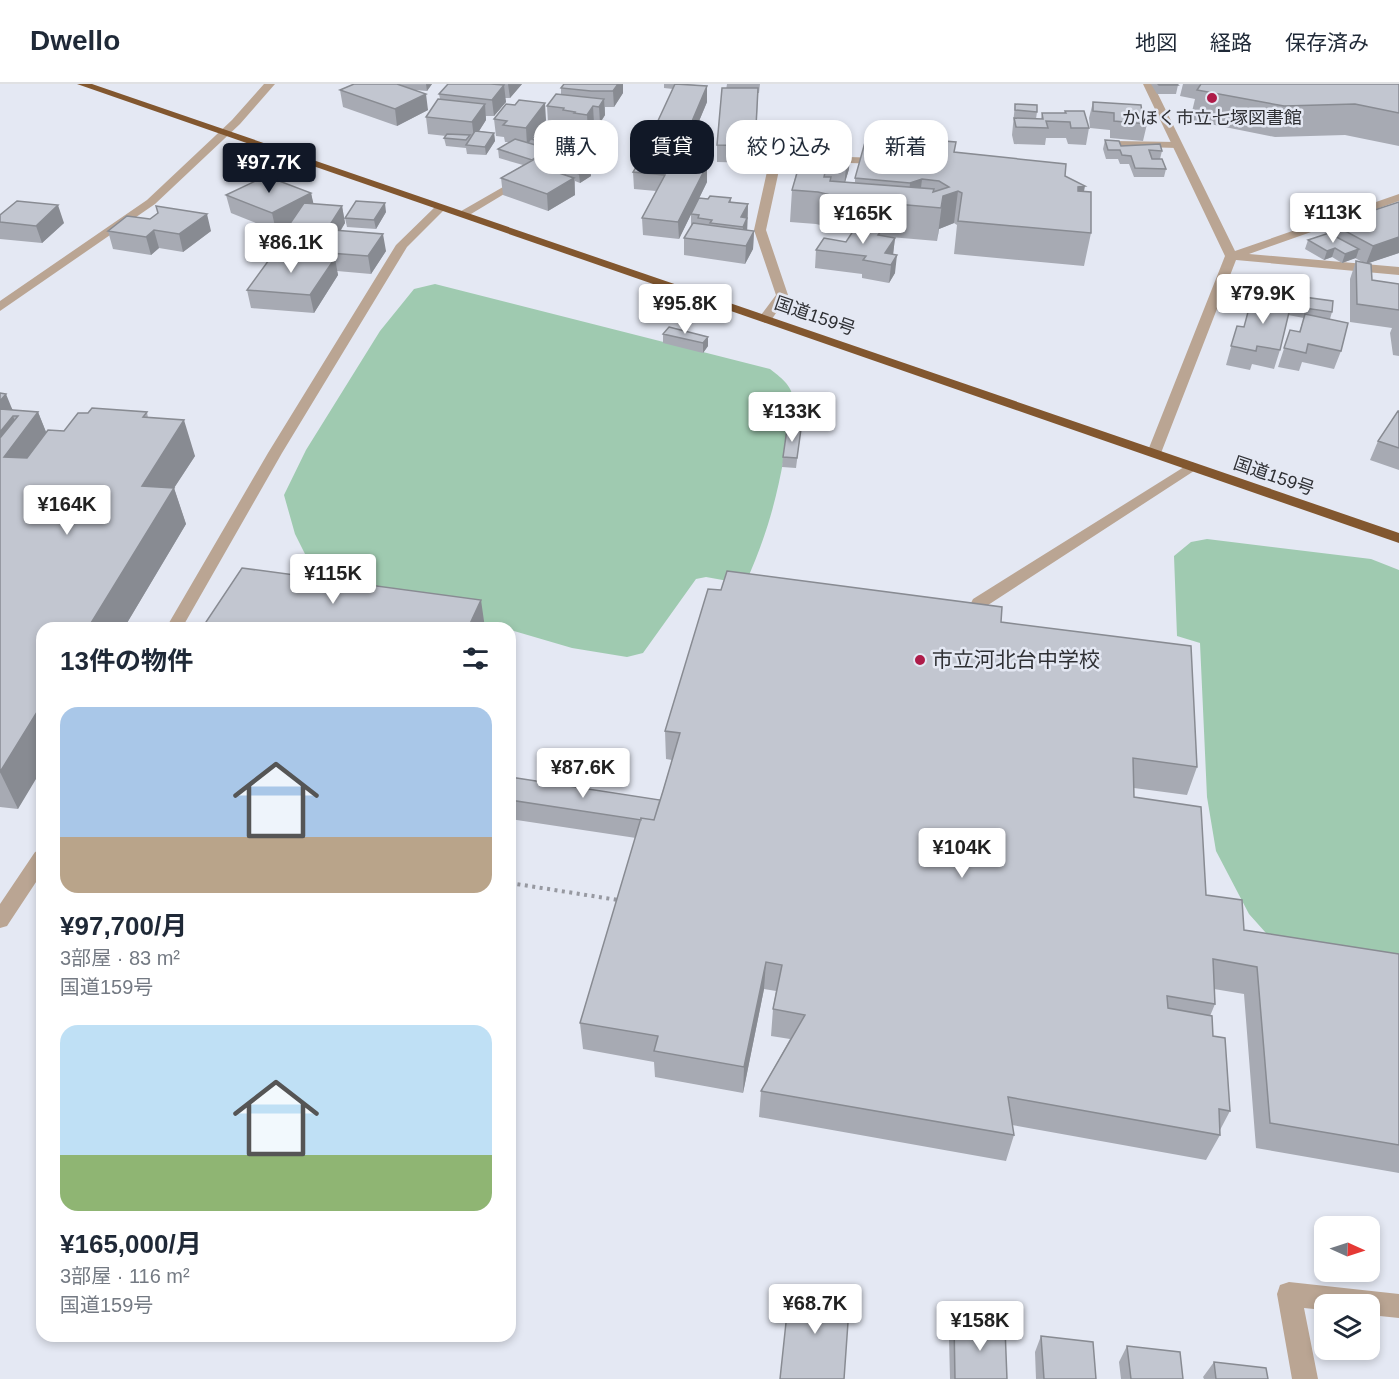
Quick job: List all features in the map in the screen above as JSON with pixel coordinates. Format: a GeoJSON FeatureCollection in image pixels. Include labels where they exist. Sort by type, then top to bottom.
{"type":"FeatureCollection","features":[{"type":"Feature","properties":{"kind":"highway","name":"国道159号"},"geometry":{"type":"LineString","coordinates":[[82,84],[1399,538]]}},
{"type":"Feature","properties":{"kind":"street"},"geometry":{"type":"LineString","coordinates":[[0,307],[151,202],[224,133],[270,84]]}},
{"type":"Feature","properties":{"kind":"street"},"geometry":{"type":"LineString","coordinates":[[1148,84],[1231,256],[1154,453]]}},
{"type":"Feature","properties":{"kind":"street"},"geometry":{"type":"LineString","coordinates":[[1114,144],[1177,145]]}},
{"type":"Feature","properties":{"kind":"street"},"geometry":{"type":"LineString","coordinates":[[765,319],[782,294],[760,230],[776,158],[864,159]]}},
{"type":"Feature","properties":{"kind":"street"},"geometry":{"type":"LineString","coordinates":[[462,214],[534,174]]}},
{"type":"Feature","properties":{"kind":"street"},"geometry":{"type":"LineString","coordinates":[[1231,256],[1399,197]]}},
{"type":"Feature","properties":{"kind":"street"},"geometry":{"type":"LineString","coordinates":[[177,622],[275,453],[402,245],[441,207]]}},
{"type":"Feature","properties":{"kind":"street"},"geometry":{"type":"LineString","coordinates":[[1231,256],[1399,271]]}},
{"type":"Feature","properties":{"kind":"street"},"geometry":{"type":"LineString","coordinates":[[979,603],[1192,466]]}},
{"type":"Feature","properties":{"kind":"street"},"geometry":{"type":"LineString","coordinates":[[0,920],[36,866]]}},
{"type":"Feature","properties":{"kind":"street"},"geometry":{"type":"LineString","coordinates":[[1305,1379],[1289,1294],[1399,1306]]}},
{"type":"Feature","properties":{"kind":"path"},"geometry":{"type":"LineString","coordinates":[[516,884],[618,900]]}},
{"type":"Feature","properties":{"kind":"green space"},"geometry":{"type":"Polygon","coordinates":[[[435,284],[770,369],[781,378],[788,385],[793,399],[786,449],[771,515],[745,584],[706,577],[696,579],[643,653],[627,657],[572,648],[516,632],[516,622],[484,622],[314,572],[295,534],[284,495],[306,450],[380,331],[414,289],[435,284]]]}},
{"type":"Feature","properties":{"kind":"green space"},"geometry":{"type":"Polygon","coordinates":[[[1207,539],[1371,559],[1399,570],[1399,972],[1275,943],[1249,914],[1216,851],[1207,797],[1200,643],[1177,636],[1174,556],[1191,542],[1207,539]]]}},
{"type":"Feature","properties":{"kind":"building"},"geometry":{"type":"Polygon","coordinates":[[[354,84],[397,84],[426,94],[395,109],[340,90],[354,84]]]}},
{"type":"Feature","properties":{"kind":"building"},"geometry":{"type":"Polygon","coordinates":[[[448,84],[504,85],[492,100],[439,94],[448,84]]]}},
{"type":"Feature","properties":{"kind":"building"},"geometry":{"type":"Polygon","coordinates":[[[564,84],[618,84],[613,91],[591,91],[561,88],[564,84]]]}},
{"type":"Feature","properties":{"kind":"building"},"geometry":{"type":"Polygon","coordinates":[[[675,84],[707,86],[693,120],[658,120],[675,84]]]}},
{"type":"Feature","properties":{"kind":"building"},"geometry":{"type":"Polygon","coordinates":[[[1201,84],[1399,84],[1399,113],[1355,104],[1284,106],[1197,90],[1201,84]]]}},
{"type":"Feature","properties":{"kind":"building"},"geometry":{"type":"Polygon","coordinates":[[[722,88],[758,88],[756,120],[726,120],[726,145],[717,145],[722,88]]]}},
{"type":"Feature","properties":{"kind":"building"},"geometry":{"type":"Polygon","coordinates":[[[556,94],[604,99],[599,107],[593,106],[587,115],[547,106],[556,94]]]}},
{"type":"Feature","properties":{"kind":"building"},"geometry":{"type":"Polygon","coordinates":[[[438,99],[485,104],[472,122],[426,117],[438,99]]]}},
{"type":"Feature","properties":{"kind":"building"},"geometry":{"type":"Polygon","coordinates":[[[519,100],[545,103],[526,128],[503,125],[507,121],[494,119],[506,104],[515,105],[519,100]]]}},
{"type":"Feature","properties":{"kind":"building"},"geometry":{"type":"Polygon","coordinates":[[[1093,102],[1141,105],[1142,113],[1146,114],[1147,124],[1114,121],[1114,113],[1093,111],[1093,102]]]}},
{"type":"Feature","properties":{"kind":"building"},"geometry":{"type":"Polygon","coordinates":[[[1015,104],[1037,105],[1037,112],[1015,110],[1015,104]]]}},
{"type":"Feature","properties":{"kind":"building"},"geometry":{"type":"Polygon","coordinates":[[[1065,111],[1084,111],[1089,128],[1071,128],[1070,122],[1046,121],[1048,128],[1016,127],[1014,118],[1043,119],[1042,113],[1066,113],[1065,111]]]}},
{"type":"Feature","properties":{"kind":"building"},"geometry":{"type":"Polygon","coordinates":[[[475,131],[494,133],[485,147],[466,145],[475,131]]]}},
{"type":"Feature","properties":{"kind":"building"},"geometry":{"type":"Polygon","coordinates":[[[447,134],[470,135],[466,140],[444,138],[447,134]]]}},
{"type":"Feature","properties":{"kind":"building"},"geometry":{"type":"Polygon","coordinates":[[[515,139],[534,145],[534,159],[532,160],[498,149],[515,139]]]}},
{"type":"Feature","properties":{"kind":"building"},"geometry":{"type":"Polygon","coordinates":[[[1105,140],[1119,141],[1121,146],[1160,144],[1162,151],[1149,150],[1152,159],[1162,159],[1166,169],[1135,168],[1131,156],[1122,155],[1120,150],[1108,150],[1105,140]]]}},
{"type":"Feature","properties":{"kind":"building"},"geometry":{"type":"Polygon","coordinates":[[[948,141],[956,142],[954,152],[1066,164],[1065,176],[1085,186],[1078,187],[1078,191],[1091,192],[1091,233],[958,221],[962,193],[958,191],[943,196],[941,208],[851,200],[818,192],[792,190],[797,174],[825,174],[824,177],[831,177],[830,181],[934,189],[933,192],[949,187],[939,181],[922,179],[910,183],[855,178],[864,146],[864,174],[948,174],[948,141]]]}},
{"type":"Feature","properties":{"kind":"building"},"geometry":{"type":"Polygon","coordinates":[[[534,159],[534,174],[562,174],[574,178],[547,194],[501,178],[534,159]]]}},
{"type":"Feature","properties":{"kind":"building"},"geometry":{"type":"Polygon","coordinates":[[[654,174],[702,174],[678,222],[642,218],[665,175],[654,174]]]}},
{"type":"Feature","properties":{"kind":"building"},"geometry":{"type":"Polygon","coordinates":[[[266,176],[311,193],[272,213],[226,195],[266,176]]]}},
{"type":"Feature","properties":{"kind":"building"},"geometry":{"type":"Polygon","coordinates":[[[710,196],[731,198],[729,202],[748,204],[741,217],[747,218],[743,227],[710,223],[712,220],[698,218],[699,215],[691,214],[699,198],[708,199],[710,196]]]}},
{"type":"Feature","properties":{"kind":"building"},"geometry":{"type":"Polygon","coordinates":[[[17,201],[58,205],[36,226],[0,222],[0,215],[17,201]]]}},
{"type":"Feature","properties":{"kind":"building"},"geometry":{"type":"Polygon","coordinates":[[[356,201],[385,203],[374,220],[345,218],[356,201]]]}},
{"type":"Feature","properties":{"kind":"building"},"geometry":{"type":"Polygon","coordinates":[[[1399,202],[1399,237],[1373,246],[1332,224],[1399,202]]]}},
{"type":"Feature","properties":{"kind":"building"},"geometry":{"type":"Polygon","coordinates":[[[304,203],[342,206],[314,250],[274,247],[304,203]]]}},
{"type":"Feature","properties":{"kind":"building"},"geometry":{"type":"Polygon","coordinates":[[[156,206],[207,214],[179,234],[154,230],[146,237],[108,231],[127,216],[150,219],[158,213],[156,206]]]}},
{"type":"Feature","properties":{"kind":"building"},"geometry":{"type":"Polygon","coordinates":[[[693,223],[754,231],[746,246],[684,238],[693,223]]]}},
{"type":"Feature","properties":{"kind":"building"},"geometry":{"type":"Polygon","coordinates":[[[857,225],[882,230],[878,235],[895,238],[885,253],[897,255],[891,265],[863,260],[866,256],[816,250],[824,238],[846,242],[857,225]]]}},
{"type":"Feature","properties":{"kind":"building"},"geometry":{"type":"Polygon","coordinates":[[[333,230],[383,234],[368,256],[317,252],[333,230]]]}},
{"type":"Feature","properties":{"kind":"building"},"geometry":{"type":"Polygon","coordinates":[[[1329,233],[1359,249],[1345,254],[1335,248],[1327,251],[1308,240],[1329,233]]]}},
{"type":"Feature","properties":{"kind":"building"},"geometry":{"type":"Polygon","coordinates":[[[274,253],[335,258],[310,295],[247,290],[274,253]]]}},
{"type":"Feature","properties":{"kind":"building"},"geometry":{"type":"Polygon","coordinates":[[[1356,261],[1371,264],[1372,280],[1399,284],[1399,310],[1357,304],[1356,261]]]}},
{"type":"Feature","properties":{"kind":"building"},"geometry":{"type":"Polygon","coordinates":[[[1289,295],[1333,301],[1332,312],[1290,306],[1291,304],[1288,304],[1289,295]]]}},
{"type":"Feature","properties":{"kind":"building"},"geometry":{"type":"Polygon","coordinates":[[[1252,297],[1291,304],[1280,350],[1257,346],[1256,351],[1231,346],[1237,326],[1244,327],[1252,297]]]}},
{"type":"Feature","properties":{"kind":"building"},"geometry":{"type":"Polygon","coordinates":[[[1305,314],[1348,323],[1341,351],[1308,344],[1306,353],[1284,348],[1290,330],[1300,332],[1305,314]]]}},
{"type":"Feature","properties":{"kind":"building"},"geometry":{"type":"Polygon","coordinates":[[[669,327],[708,337],[703,343],[663,334],[669,327]]]}},
{"type":"Feature","properties":{"kind":"building"},"geometry":{"type":"Polygon","coordinates":[[[0,393],[6,394],[0,401],[0,393]]]}},
{"type":"Feature","properties":{"kind":"building"},"geometry":{"type":"Polygon","coordinates":[[[92,408],[147,412],[143,417],[184,420],[142,486],[174,488],[92,622],[36,622],[36,714],[0,772],[0,438],[18,416],[13,416],[0,432],[0,409],[38,412],[4,457],[27,458],[48,430],[64,431],[78,413],[88,413],[92,408]]]}},
{"type":"Feature","properties":{"kind":"building"},"geometry":{"type":"Polygon","coordinates":[[[1399,411],[1399,448],[1378,441],[1399,411]]]}},
{"type":"Feature","properties":{"kind":"building"},"geometry":{"type":"Polygon","coordinates":[[[787,429],[801,429],[797,458],[783,457],[787,429]]]}},
{"type":"Feature","properties":{"kind":"building"},"geometry":{"type":"Polygon","coordinates":[[[242,568],[481,600],[471,622],[206,622],[242,568]]]}},
{"type":"Feature","properties":{"kind":"building"},"geometry":{"type":"Polygon","coordinates":[[[727,571],[1002,607],[1001,622],[1191,646],[1197,767],[1133,758],[1134,797],[1201,807],[1206,895],[1242,900],[1244,930],[1399,954],[1399,1145],[1270,1123],[1257,967],[1213,959],[1215,1004],[1167,996],[1168,1008],[1212,1016],[1213,1036],[1225,1038],[1230,1111],[1219,1109],[1220,1135],[1008,1097],[1014,1135],[761,1091],[805,1015],[773,1009],[782,965],[766,962],[744,1067],[654,1051],[658,1036],[580,1023],[641,818],[654,820],[663,791],[680,733],[665,731],[708,589],[721,590],[727,571]]]}},
{"type":"Feature","properties":{"kind":"building"},"geometry":{"type":"Polygon","coordinates":[[[516,778],[660,800],[654,820],[641,818],[641,820],[516,801],[516,778]]]}},
{"type":"Feature","properties":{"kind":"building"},"geometry":{"type":"Polygon","coordinates":[[[790,1285],[850,1294],[844,1379],[780,1379],[790,1285]]]}},
{"type":"Feature","properties":{"kind":"building"},"geometry":{"type":"Polygon","coordinates":[[[954,1322],[1005,1328],[1007,1379],[955,1379],[954,1322]]]}},
{"type":"Feature","properties":{"kind":"building"},"geometry":{"type":"Polygon","coordinates":[[[1041,1336],[1093,1342],[1096,1379],[1044,1379],[1041,1336]]]}},
{"type":"Feature","properties":{"kind":"building"},"geometry":{"type":"Polygon","coordinates":[[[1127,1346],[1180,1352],[1183,1379],[1131,1379],[1127,1346]]]}},
{"type":"Feature","properties":{"kind":"building"},"geometry":{"type":"Polygon","coordinates":[[[1214,1362],[1266,1368],[1268,1379],[1216,1379],[1214,1362]]]}},
{"type":"Feature","properties":{"kind":"place","name":"かほく市立七塚図書館"},"geometry":{"type":"Point","coordinates":[1212,98]}},
{"type":"Feature","properties":{"kind":"place","name":"市立河北台中学校"},"geometry":{"type":"Point","coordinates":[920,660]}}]}
